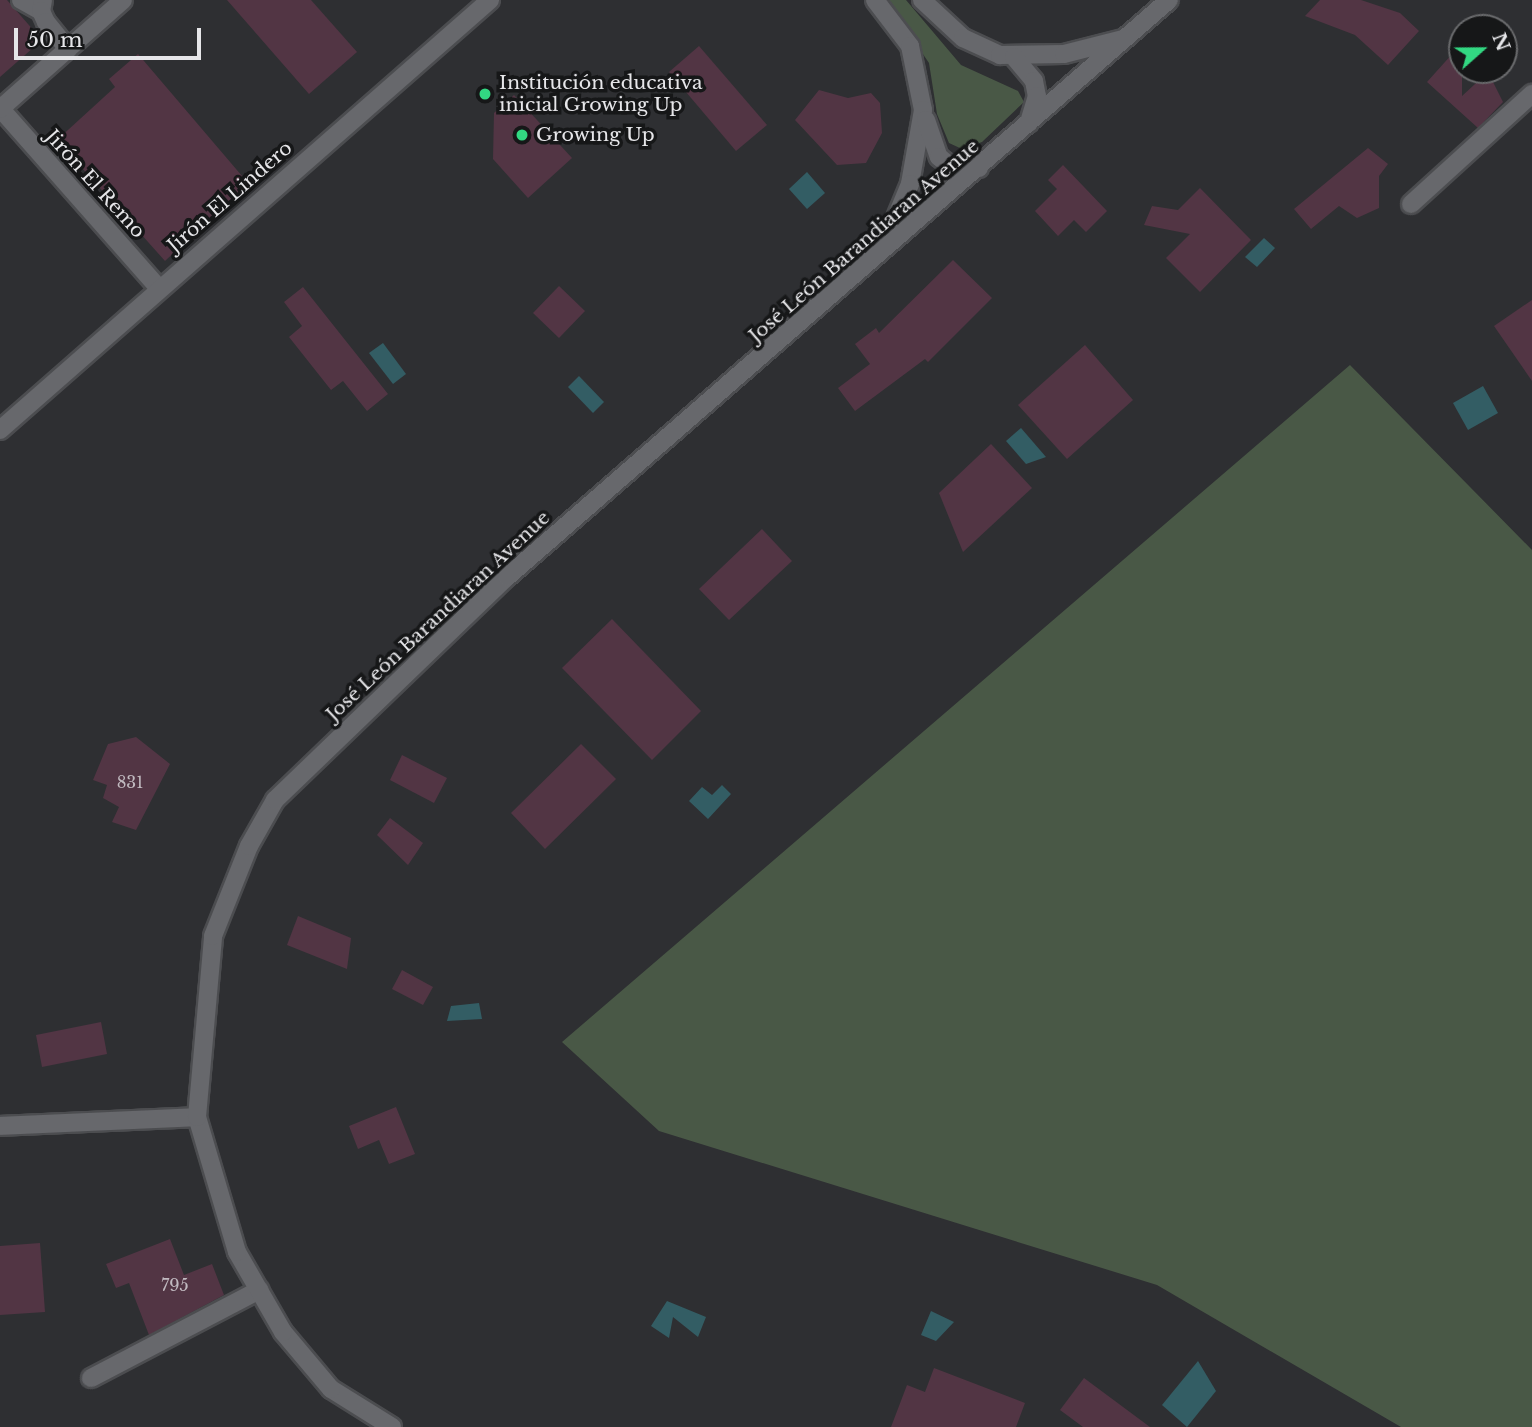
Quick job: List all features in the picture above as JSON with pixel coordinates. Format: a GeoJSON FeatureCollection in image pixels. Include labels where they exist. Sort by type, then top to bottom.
{"type":"FeatureCollection","features":[{"type":"Feature","properties":{"kind":"street"},"geometry":{"type":"LineString","coordinates":[[21,0],[27,7],[42,5],[68,49]]}},
{"type":"Feature","properties":{"kind":"street"},"geometry":{"type":"LineString","coordinates":[[0,109],[123,0]]}},
{"type":"Feature","properties":{"kind":"street","name":"Jirón El Lindero"},"geometry":{"type":"LineString","coordinates":[[0,429],[158,287],[490,0]]}},
{"type":"Feature","properties":{"kind":"street"},"geometry":{"type":"LineString","coordinates":[[875,0],[910,46],[923,110],[939,157],[950,166],[979,168]]}},
{"type":"Feature","properties":{"kind":"street"},"geometry":{"type":"LineString","coordinates":[[922,0],[963,38],[1014,57],[1064,54],[1130,37]]}},
{"type":"Feature","properties":{"kind":"street","name":"José León Barandiaran Avenue"},"geometry":{"type":"LineString","coordinates":[[392,1427],[331,1389],[283,1332],[237,1252],[197,1117],[213,936],[249,846],[275,800],[507,577],[879,256],[1169,0]]}},
{"type":"Feature","properties":{"kind":"street"},"geometry":{"type":"LineString","coordinates":[[1014,57],[1034,81],[1037,96],[1027,126]]}},
{"type":"Feature","properties":{"kind":"street"},"geometry":{"type":"LineString","coordinates":[[1411,204],[1532,94]]}},
{"type":"Feature","properties":{"kind":"street","name":"Jirón El Remo"},"geometry":{"type":"LineString","coordinates":[[0,109],[158,287]]}},
{"type":"Feature","properties":{"kind":"street"},"geometry":{"type":"LineString","coordinates":[[879,256],[910,184],[923,110]]}},
{"type":"Feature","properties":{"kind":"street"},"geometry":{"type":"LineString","coordinates":[[0,1126],[197,1117]]}},
{"type":"Feature","properties":{"kind":"street"},"geometry":{"type":"LineString","coordinates":[[91,1378],[259,1290]]}},
{"type":"Feature","properties":{"kind":"green space"},"geometry":{"type":"Polygon","coordinates":[[[886,0],[906,0],[961,65],[1018,91],[1024,102],[982,142],[962,149],[949,143],[937,114],[929,63],[886,0]]]}},
{"type":"Feature","properties":{"kind":"green space"},"geometry":{"type":"Polygon","coordinates":[[[1350,365],[1532,550],[1532,1427],[1401,1427],[1157,1285],[659,1131],[562,1042],[1350,365]]]}},
{"type":"Feature","properties":{"kind":"water"},"geometry":{"type":"Polygon","coordinates":[[[807,172],[825,193],[807,209],[789,189],[807,172]]]}},
{"type":"Feature","properties":{"kind":"water"},"geometry":{"type":"Polygon","coordinates":[[[1264,238],[1275,248],[1257,267],[1245,257],[1264,238]]]}},
{"type":"Feature","properties":{"kind":"water"},"geometry":{"type":"Polygon","coordinates":[[[383,343],[406,374],[393,384],[369,353],[383,343]]]}},
{"type":"Feature","properties":{"kind":"water"},"geometry":{"type":"Polygon","coordinates":[[[579,376],[604,402],[593,413],[568,387],[579,376]]]}},
{"type":"Feature","properties":{"kind":"water"},"geometry":{"type":"Polygon","coordinates":[[[1483,386],[1498,413],[1468,430],[1453,403],[1483,386]]]}},
{"type":"Feature","properties":{"kind":"water"},"geometry":{"type":"Polygon","coordinates":[[[1021,428],[1046,457],[1026,464],[1006,441],[1021,428]]]}},
{"type":"Feature","properties":{"kind":"water"},"geometry":{"type":"Polygon","coordinates":[[[722,785],[731,794],[708,819],[689,801],[702,787],[712,795],[722,785]]]}},
{"type":"Feature","properties":{"kind":"water"},"geometry":{"type":"Polygon","coordinates":[[[479,1003],[482,1019],[447,1021],[451,1006],[479,1003]]]}},
{"type":"Feature","properties":{"kind":"water"},"geometry":{"type":"Polygon","coordinates":[[[667,1301],[706,1317],[698,1337],[673,1317],[669,1338],[651,1326],[667,1301]]]}},
{"type":"Feature","properties":{"kind":"water"},"geometry":{"type":"Polygon","coordinates":[[[931,1311],[954,1322],[936,1341],[921,1335],[931,1311]]]}},
{"type":"Feature","properties":{"kind":"water"},"geometry":{"type":"Polygon","coordinates":[[[1198,1361],[1216,1391],[1187,1427],[1162,1405],[1198,1361]]]}},
{"type":"Feature","properties":{"kind":"building"},"geometry":{"type":"Polygon","coordinates":[[[0,0],[7,0],[42,40],[0,77],[0,0]]]}},
{"type":"Feature","properties":{"kind":"building"},"geometry":{"type":"Polygon","coordinates":[[[227,0],[311,0],[357,52],[309,94],[227,0]]]}},
{"type":"Feature","properties":{"kind":"building"},"geometry":{"type":"Polygon","coordinates":[[[1320,0],[1361,0],[1400,13],[1419,31],[1388,65],[1355,35],[1305,16],[1320,0]]]}},
{"type":"Feature","properties":{"kind":"building"},"geometry":{"type":"Polygon","coordinates":[[[699,46],[767,125],[736,151],[669,72],[699,46]]]}},
{"type":"Feature","properties":{"kind":"building"},"geometry":{"type":"Polygon","coordinates":[[[138,54],[248,183],[165,261],[57,140],[115,87],[109,79],[138,54]]]}},
{"type":"Feature","properties":{"kind":"building"},"geometry":{"type":"Polygon","coordinates":[[[1448,59],[1448,84],[1462,84],[1462,96],[1475,84],[1494,84],[1503,102],[1478,128],[1427,82],[1448,59]]]}},
{"type":"Feature","properties":{"kind":"building"},"geometry":{"type":"Polygon","coordinates":[[[819,90],[848,98],[871,93],[880,103],[882,133],[866,163],[837,165],[795,120],[819,90]]]}},
{"type":"Feature","properties":{"kind":"building","name":"Growing Up"},"geometry":{"type":"Polygon","coordinates":[[[514,95],[572,158],[528,198],[493,159],[494,113],[514,95]]]}},
{"type":"Feature","properties":{"kind":"building"},"geometry":{"type":"Polygon","coordinates":[[[1368,148],[1388,164],[1379,176],[1379,208],[1357,218],[1339,206],[1311,229],[1294,209],[1368,148]]]}},
{"type":"Feature","properties":{"kind":"building"},"geometry":{"type":"Polygon","coordinates":[[[1063,165],[1107,211],[1086,232],[1074,220],[1058,236],[1035,211],[1057,189],[1048,180],[1063,165]]]}},
{"type":"Feature","properties":{"kind":"building"},"geometry":{"type":"Polygon","coordinates":[[[1200,188],[1251,240],[1200,292],[1166,258],[1190,234],[1144,225],[1152,206],[1178,210],[1200,188]]]}},
{"type":"Feature","properties":{"kind":"building"},"geometry":{"type":"Polygon","coordinates":[[[953,260],[992,298],[928,362],[925,359],[855,411],[838,388],[870,364],[855,344],[876,328],[879,333],[953,260]]]}},
{"type":"Feature","properties":{"kind":"building"},"geometry":{"type":"Polygon","coordinates":[[[559,286],[585,311],[559,338],[533,313],[559,286]]]}},
{"type":"Feature","properties":{"kind":"building"},"geometry":{"type":"Polygon","coordinates":[[[303,287],[388,394],[367,411],[343,381],[331,390],[289,337],[302,326],[284,302],[303,287]]]}},
{"type":"Feature","properties":{"kind":"building"},"geometry":{"type":"Polygon","coordinates":[[[1532,300],[1532,381],[1494,326],[1532,300]]]}},
{"type":"Feature","properties":{"kind":"building"},"geometry":{"type":"Polygon","coordinates":[[[1085,345],[1133,400],[1067,459],[1018,405],[1085,345]]]}},
{"type":"Feature","properties":{"kind":"building"},"geometry":{"type":"Polygon","coordinates":[[[991,444],[1032,488],[963,552],[939,493],[991,444]]]}},
{"type":"Feature","properties":{"kind":"building"},"geometry":{"type":"Polygon","coordinates":[[[762,529],[792,561],[729,620],[699,589],[762,529]]]}},
{"type":"Feature","properties":{"kind":"building"},"geometry":{"type":"Polygon","coordinates":[[[612,619],[701,711],[652,760],[562,668],[612,619]]]}},
{"type":"Feature","properties":{"kind":"building"},"geometry":{"type":"Polygon","coordinates":[[[136,737],[170,764],[136,830],[112,822],[119,807],[103,798],[107,785],[93,780],[108,744],[136,737]]]}},
{"type":"Feature","properties":{"kind":"building"},"geometry":{"type":"Polygon","coordinates":[[[581,744],[616,779],[545,849],[511,813],[581,744]]]}},
{"type":"Feature","properties":{"kind":"building"},"geometry":{"type":"Polygon","coordinates":[[[402,755],[447,778],[434,803],[390,780],[402,755]]]}},
{"type":"Feature","properties":{"kind":"building"},"geometry":{"type":"Polygon","coordinates":[[[390,818],[423,843],[408,865],[377,835],[390,818]]]}},
{"type":"Feature","properties":{"kind":"building"},"geometry":{"type":"Polygon","coordinates":[[[298,916],[351,938],[347,969],[287,945],[298,916]]]}},
{"type":"Feature","properties":{"kind":"building"},"geometry":{"type":"Polygon","coordinates":[[[402,970],[433,987],[423,1005],[392,989],[402,970]]]}},
{"type":"Feature","properties":{"kind":"building"},"geometry":{"type":"Polygon","coordinates":[[[101,1022],[107,1054],[42,1067],[36,1035],[101,1022]]]}},
{"type":"Feature","properties":{"kind":"building"},"geometry":{"type":"Polygon","coordinates":[[[396,1107],[415,1154],[389,1164],[379,1140],[358,1149],[349,1126],[396,1107]]]}},
{"type":"Feature","properties":{"kind":"building"},"geometry":{"type":"Polygon","coordinates":[[[170,1239],[184,1275],[212,1264],[224,1295],[149,1335],[129,1283],[116,1288],[106,1264],[170,1239]]]}},
{"type":"Feature","properties":{"kind":"building"},"geometry":{"type":"Polygon","coordinates":[[[40,1243],[45,1312],[0,1315],[0,1246],[40,1243]]]}},
{"type":"Feature","properties":{"kind":"building"},"geometry":{"type":"Polygon","coordinates":[[[934,1368],[1025,1403],[1016,1427],[891,1427],[907,1385],[925,1392],[934,1368]]]}},
{"type":"Feature","properties":{"kind":"building"},"geometry":{"type":"Polygon","coordinates":[[[1084,1378],[1150,1427],[1083,1427],[1060,1410],[1084,1378]]]}},
{"type":"Feature","properties":{"kind":"place","name":"Institución educativa inicial Growing Up"},"geometry":{"type":"Point","coordinates":[485,94]}},
{"type":"Feature","properties":{"kind":"place","name":"Growing Up"},"geometry":{"type":"Point","coordinates":[522,135]}}]}
